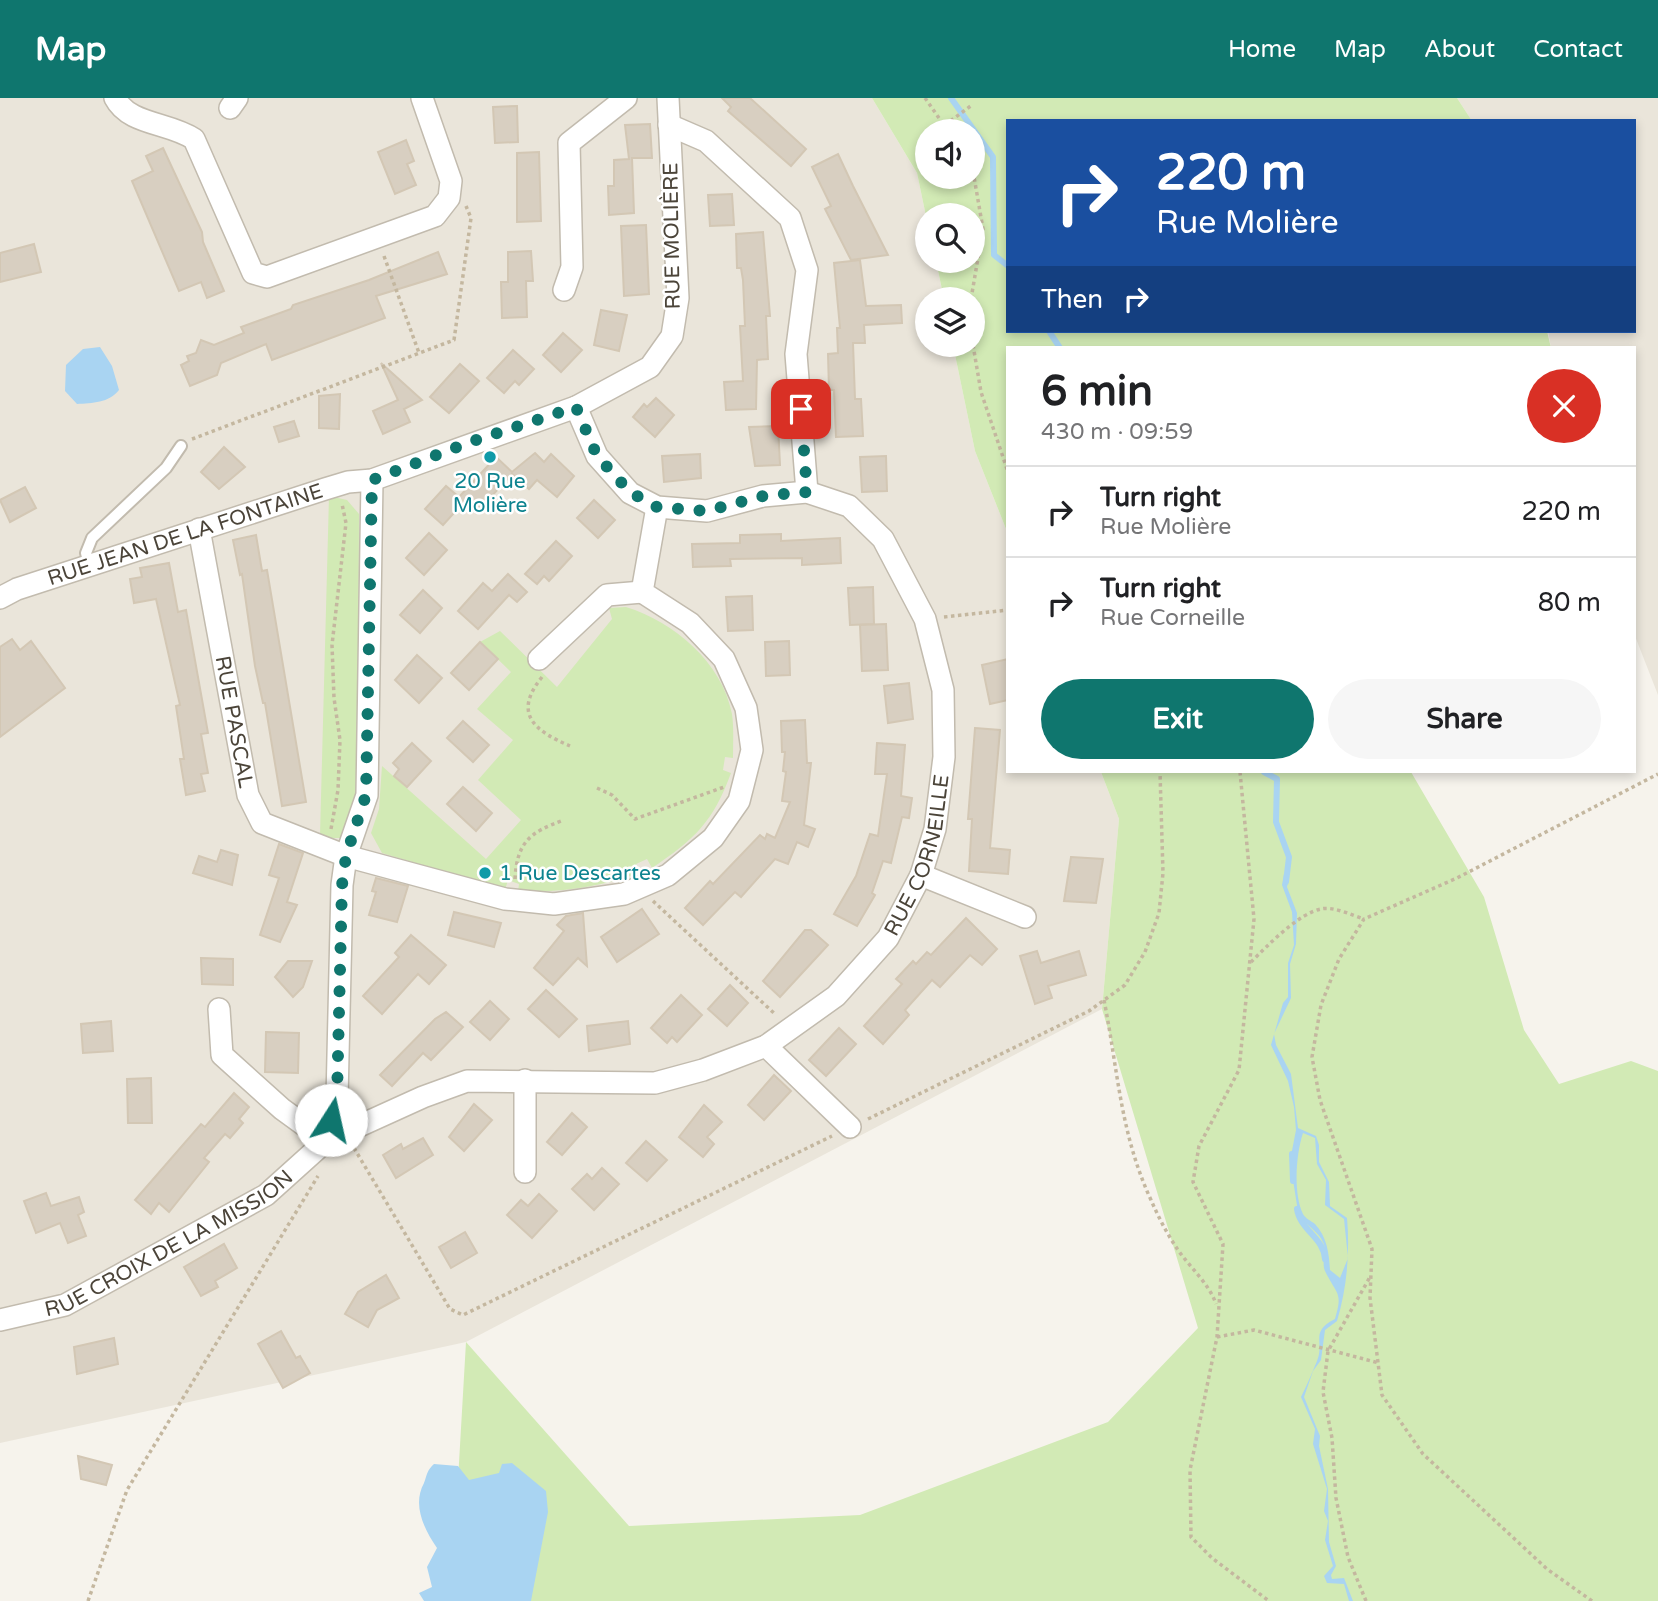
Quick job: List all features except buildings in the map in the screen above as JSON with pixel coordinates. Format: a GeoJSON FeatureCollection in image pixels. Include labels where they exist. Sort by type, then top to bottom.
{"type":"FeatureCollection","features":[{"type":"Feature","properties":{"kind":"street"},"geometry":{"type":"LineString","coordinates":[[115,98],[128,115],[177,128],[194,139],[253,273],[267,277],[435,216],[449,198],[451,181],[422,98]]}},
{"type":"Feature","properties":{"kind":"street"},"geometry":{"type":"LineString","coordinates":[[564,289],[572,267],[569,143],[626,98]]}},
{"type":"Feature","properties":{"kind":"street","name":"RUE MOLIÈRE"},"geometry":{"type":"LineString","coordinates":[[372,480],[473,441],[576,407],[650,367],[672,336],[678,298],[668,98]]}},
{"type":"Feature","properties":{"kind":"street"},"geometry":{"type":"LineString","coordinates":[[669,125],[706,141],[790,218],[807,270],[796,354],[807,492]]}},
{"type":"Feature","properties":{"kind":"street","name":"RUE CORNEILLE"},"geometry":{"type":"LineString","coordinates":[[335,1137],[423,1097],[467,1081],[655,1083],[703,1070],[766,1046],[836,996],[888,938],[921,875],[935,829],[944,757],[943,690],[925,619],[883,539],[849,506],[807,492],[763,496],[707,511],[657,507],[630,492],[597,456],[576,407]]}},
{"type":"Feature","properties":{"kind":"street"},"geometry":{"type":"LineString","coordinates":[[219,1009],[222,1055],[282,1109],[335,1137],[342,885],[337,852],[366,795],[372,480]]}},
{"type":"Feature","properties":{"kind":"street","name":"RUE JEAN DE LA FONTAINE"},"geometry":{"type":"LineString","coordinates":[[0,598],[17,589],[325,489],[348,482],[372,480]]}},
{"type":"Feature","properties":{"kind":"street"},"geometry":{"type":"LineString","coordinates":[[539,659],[607,595],[642,592],[657,507]]}},
{"type":"Feature","properties":{"kind":"street","name":"RUE PASCAL"},"geometry":{"type":"LineString","coordinates":[[199,529],[248,794],[262,823],[337,852],[518,901],[554,904],[624,894],[668,876],[713,838],[739,801],[752,750],[746,708],[724,659],[690,623],[642,592]]}},
{"type":"Feature","properties":{"kind":"street"},"geometry":{"type":"LineString","coordinates":[[921,875],[1025,917]]}},
{"type":"Feature","properties":{"kind":"street"},"geometry":{"type":"LineString","coordinates":[[766,1046],[850,1127]]}},
{"type":"Feature","properties":{"kind":"street"},"geometry":{"type":"LineString","coordinates":[[525,1080],[525,1172]]}},
{"type":"Feature","properties":{"kind":"street","name":"RUE CROIX DE LA MISSION"},"geometry":{"type":"LineString","coordinates":[[0,1320],[65,1305],[266,1195],[335,1137]]}},
{"type":"Feature","properties":{"kind":"lane"},"geometry":{"type":"LineString","coordinates":[[89,565],[86,553],[92,538],[166,468],[181,446]]}},
{"type":"Feature","properties":{"kind":"path"},"geometry":{"type":"LineString","coordinates":[[925,98],[941,119]]}},
{"type":"Feature","properties":{"kind":"path"},"geometry":{"type":"LineString","coordinates":[[957,119],[972,105]]}},
{"type":"Feature","properties":{"kind":"path"},"geometry":{"type":"LineString","coordinates":[[973,287],[983,229],[976,189]]}},
{"type":"Feature","properties":{"kind":"path"},"geometry":{"type":"LineString","coordinates":[[181,446],[202,433],[454,340],[471,218],[466,205],[449,198]]}},
{"type":"Feature","properties":{"kind":"path"},"geometry":{"type":"LineString","coordinates":[[377,237],[419,353]]}},
{"type":"Feature","properties":{"kind":"path"},"geometry":{"type":"LineString","coordinates":[[975,357],[981,392],[1006,466]]}},
{"type":"Feature","properties":{"kind":"path"},"geometry":{"type":"LineString","coordinates":[[325,489],[343,504],[346,523],[332,645],[334,698],[340,740],[337,852]]}},
{"type":"Feature","properties":{"kind":"path"},"geometry":{"type":"LineString","coordinates":[[925,619],[1006,610]]}},
{"type":"Feature","properties":{"kind":"path"},"geometry":{"type":"LineString","coordinates":[[539,659],[547,670],[531,690],[527,710],[534,726],[570,746]]}},
{"type":"Feature","properties":{"kind":"path"},"geometry":{"type":"LineString","coordinates":[[335,1137],[450,1309],[463,1315],[1090,1011],[1125,985],[1145,952],[1159,913],[1163,873],[1160,773]]}},
{"type":"Feature","properties":{"kind":"path"},"geometry":{"type":"LineString","coordinates":[[1240,773],[1254,917],[1239,1070],[1199,1146],[1193,1182],[1223,1244],[1216,1306],[1217,1336],[1190,1470],[1191,1537],[1212,1558],[1269,1601]]}},
{"type":"Feature","properties":{"kind":"path"},"geometry":{"type":"LineString","coordinates":[[1592,1601],[1547,1569],[1423,1454],[1382,1395],[1370,1298],[1372,1249],[1320,1100],[1312,1057],[1321,1005],[1339,959],[1364,919],[1457,878],[1658,774]]}},
{"type":"Feature","properties":{"kind":"path"},"geometry":{"type":"LineString","coordinates":[[597,788],[612,795],[635,819],[720,787],[743,788]]}},
{"type":"Feature","properties":{"kind":"path"},"geometry":{"type":"LineString","coordinates":[[518,901],[514,877],[519,851],[532,833],[564,821]]}},
{"type":"Feature","properties":{"kind":"path"},"geometry":{"type":"LineString","coordinates":[[638,888],[790,1028]]}},
{"type":"Feature","properties":{"kind":"path"},"geometry":{"type":"LineString","coordinates":[[1250,963],[1280,932],[1295,925],[1304,915],[1323,908],[1364,919]]}},
{"type":"Feature","properties":{"kind":"path"},"geometry":{"type":"LineString","coordinates":[[1104,1000],[1122,1114],[1137,1167],[1160,1219],[1183,1257],[1212,1291],[1216,1306]]}},
{"type":"Feature","properties":{"kind":"path"},"geometry":{"type":"LineString","coordinates":[[88,1601],[127,1490],[323,1168]]}},
{"type":"Feature","properties":{"kind":"path"},"geometry":{"type":"LineString","coordinates":[[1366,1601],[1348,1557],[1336,1498],[1332,1438],[1323,1392],[1328,1351],[1371,1275]]}},
{"type":"Feature","properties":{"kind":"path"},"geometry":{"type":"LineString","coordinates":[[1217,1336],[1254,1330],[1379,1363]]}},
{"type":"Feature","properties":{"kind":"shaded area"},"geometry":{"type":"Polygon","coordinates":[[[0,98],[872,98],[915,170],[915,189],[920,189],[923,203],[915,203],[915,273],[939,273],[941,287],[915,287],[915,357],[955,357],[975,451],[1006,529],[1006,773],[1101,773],[1119,819],[1102,1009],[466,1342],[0,1443],[0,98]]]}},
{"type":"Feature","properties":{"kind":"shaded area"},"geometry":{"type":"Polygon","coordinates":[[[1457,98],[1658,98],[1658,695],[1636,639],[1636,346],[1551,346],[1548,333],[1636,333],[1636,119],[1471,119],[1457,98]]]}},
{"type":"Feature","properties":{"kind":"green space"},"geometry":{"type":"Polygon","coordinates":[[[872,98],[1457,98],[1471,119],[1006,119],[1006,333],[1547,333],[1551,346],[1006,346],[1006,529],[975,451],[955,357],[985,357],[985,287],[941,287],[939,273],[985,273],[985,203],[923,203],[920,189],[985,189],[985,119],[915,119],[915,170],[872,98]]]}},
{"type":"Feature","properties":{"kind":"green space"},"geometry":{"type":"Polygon","coordinates":[[[329,496],[347,500],[359,514],[358,789],[341,838],[320,835],[329,496]]]}},
{"type":"Feature","properties":{"kind":"green space"},"geometry":{"type":"Polygon","coordinates":[[[626,607],[661,623],[693,647],[707,661],[727,695],[732,714],[733,758],[725,757],[723,770],[731,773],[717,804],[701,828],[680,848],[652,868],[647,859],[636,864],[638,873],[623,878],[594,886],[549,891],[518,892],[519,884],[508,880],[505,890],[382,853],[371,833],[379,809],[382,766],[486,859],[521,820],[478,780],[513,740],[477,709],[511,672],[480,642],[500,631],[557,687],[612,619],[609,608],[626,607]]]}},
{"type":"Feature","properties":{"kind":"green space"},"geometry":{"type":"Polygon","coordinates":[[[1101,773],[1412,773],[1484,897],[1524,1030],[1559,1084],[1631,1061],[1658,1071],[1658,1601],[451,1601],[466,1342],[629,1526],[860,1515],[1108,1422],[1198,1328],[1102,1009],[1119,819],[1101,773]]]}},
{"type":"Feature","properties":{"kind":"water"},"geometry":{"type":"Polygon","coordinates":[[[100,347],[112,366],[119,390],[105,400],[77,404],[65,391],[66,365],[83,349],[100,347]]]}},
{"type":"Feature","properties":{"kind":"water"},"geometry":{"type":"Polygon","coordinates":[[[1284,874],[1289,877],[1287,887],[1297,913],[1296,944],[1290,964],[1291,998],[1274,1033],[1283,1003],[1288,997],[1288,963],[1294,945],[1292,912],[1282,885],[1284,874]]]}},
{"type":"Feature","properties":{"kind":"water"},"geometry":{"type":"Polygon","coordinates":[[[1274,1034],[1276,1045],[1291,1074],[1298,1128],[1316,1136],[1319,1162],[1329,1182],[1330,1206],[1347,1218],[1348,1256],[1344,1219],[1325,1205],[1326,1180],[1317,1164],[1315,1138],[1303,1133],[1297,1174],[1300,1205],[1304,1215],[1315,1224],[1325,1240],[1330,1270],[1340,1278],[1348,1259],[1337,1321],[1325,1330],[1321,1360],[1313,1371],[1304,1397],[1320,1436],[1319,1446],[1328,1489],[1329,1542],[1336,1566],[1331,1575],[1332,1579],[1344,1578],[1353,1601],[1349,1601],[1344,1584],[1327,1583],[1324,1576],[1333,1566],[1325,1540],[1328,1521],[1324,1511],[1327,1489],[1313,1444],[1315,1429],[1301,1397],[1319,1354],[1320,1333],[1322,1328],[1335,1319],[1339,1298],[1324,1268],[1323,1241],[1299,1218],[1290,1161],[1296,1130],[1294,1107],[1288,1081],[1271,1045],[1274,1034]]]}},
{"type":"Feature","properties":{"kind":"water"},"geometry":{"type":"Polygon","coordinates":[[[512,1463],[546,1491],[548,1512],[531,1601],[424,1601],[419,1593],[432,1587],[427,1567],[437,1548],[424,1525],[419,1508],[421,1491],[430,1468],[434,1464],[458,1466],[469,1480],[499,1473],[502,1464],[512,1463]]]}},
{"type":"Feature","properties":{"kind":"waterway"},"geometry":{"type":"LineString","coordinates":[[951,98],[993,157],[994,255],[1006,264]]}},
{"type":"Feature","properties":{"kind":"waterway"},"geometry":{"type":"LineString","coordinates":[[1050,333],[1059,346]]}},
{"type":"Feature","properties":{"kind":"waterway"},"geometry":{"type":"LineString","coordinates":[[1266,773],[1277,779],[1276,822],[1289,857],[1286,882]]}},
{"type":"Feature","properties":{"kind":"waterway"},"geometry":{"type":"LineString","coordinates":[[1292,1154],[1293,1181]]}},
{"type":"Feature","properties":{"kind":"waterway"},"geometry":{"type":"LineString","coordinates":[[1297,1209],[1302,1223],[1321,1245],[1325,1259]]}},
{"type":"Feature","properties":{"kind":"place","name":"20 Rue Molière"},"geometry":{"type":"Point","coordinates":[490,457]}},
{"type":"Feature","properties":{"kind":"place","name":"1 Rue Descartes"},"geometry":{"type":"Point","coordinates":[485,873]}},
{"type":"Feature","properties":{"kind":"route"},"geometry":{"type":"LineString","coordinates":[[331,1120],[337,1098],[342,885],[346,856],[366,795],[372,480],[473,441],[576,407],[597,456],[630,492],[657,507],[707,511],[763,496],[807,492],[801,409]]}}]}
